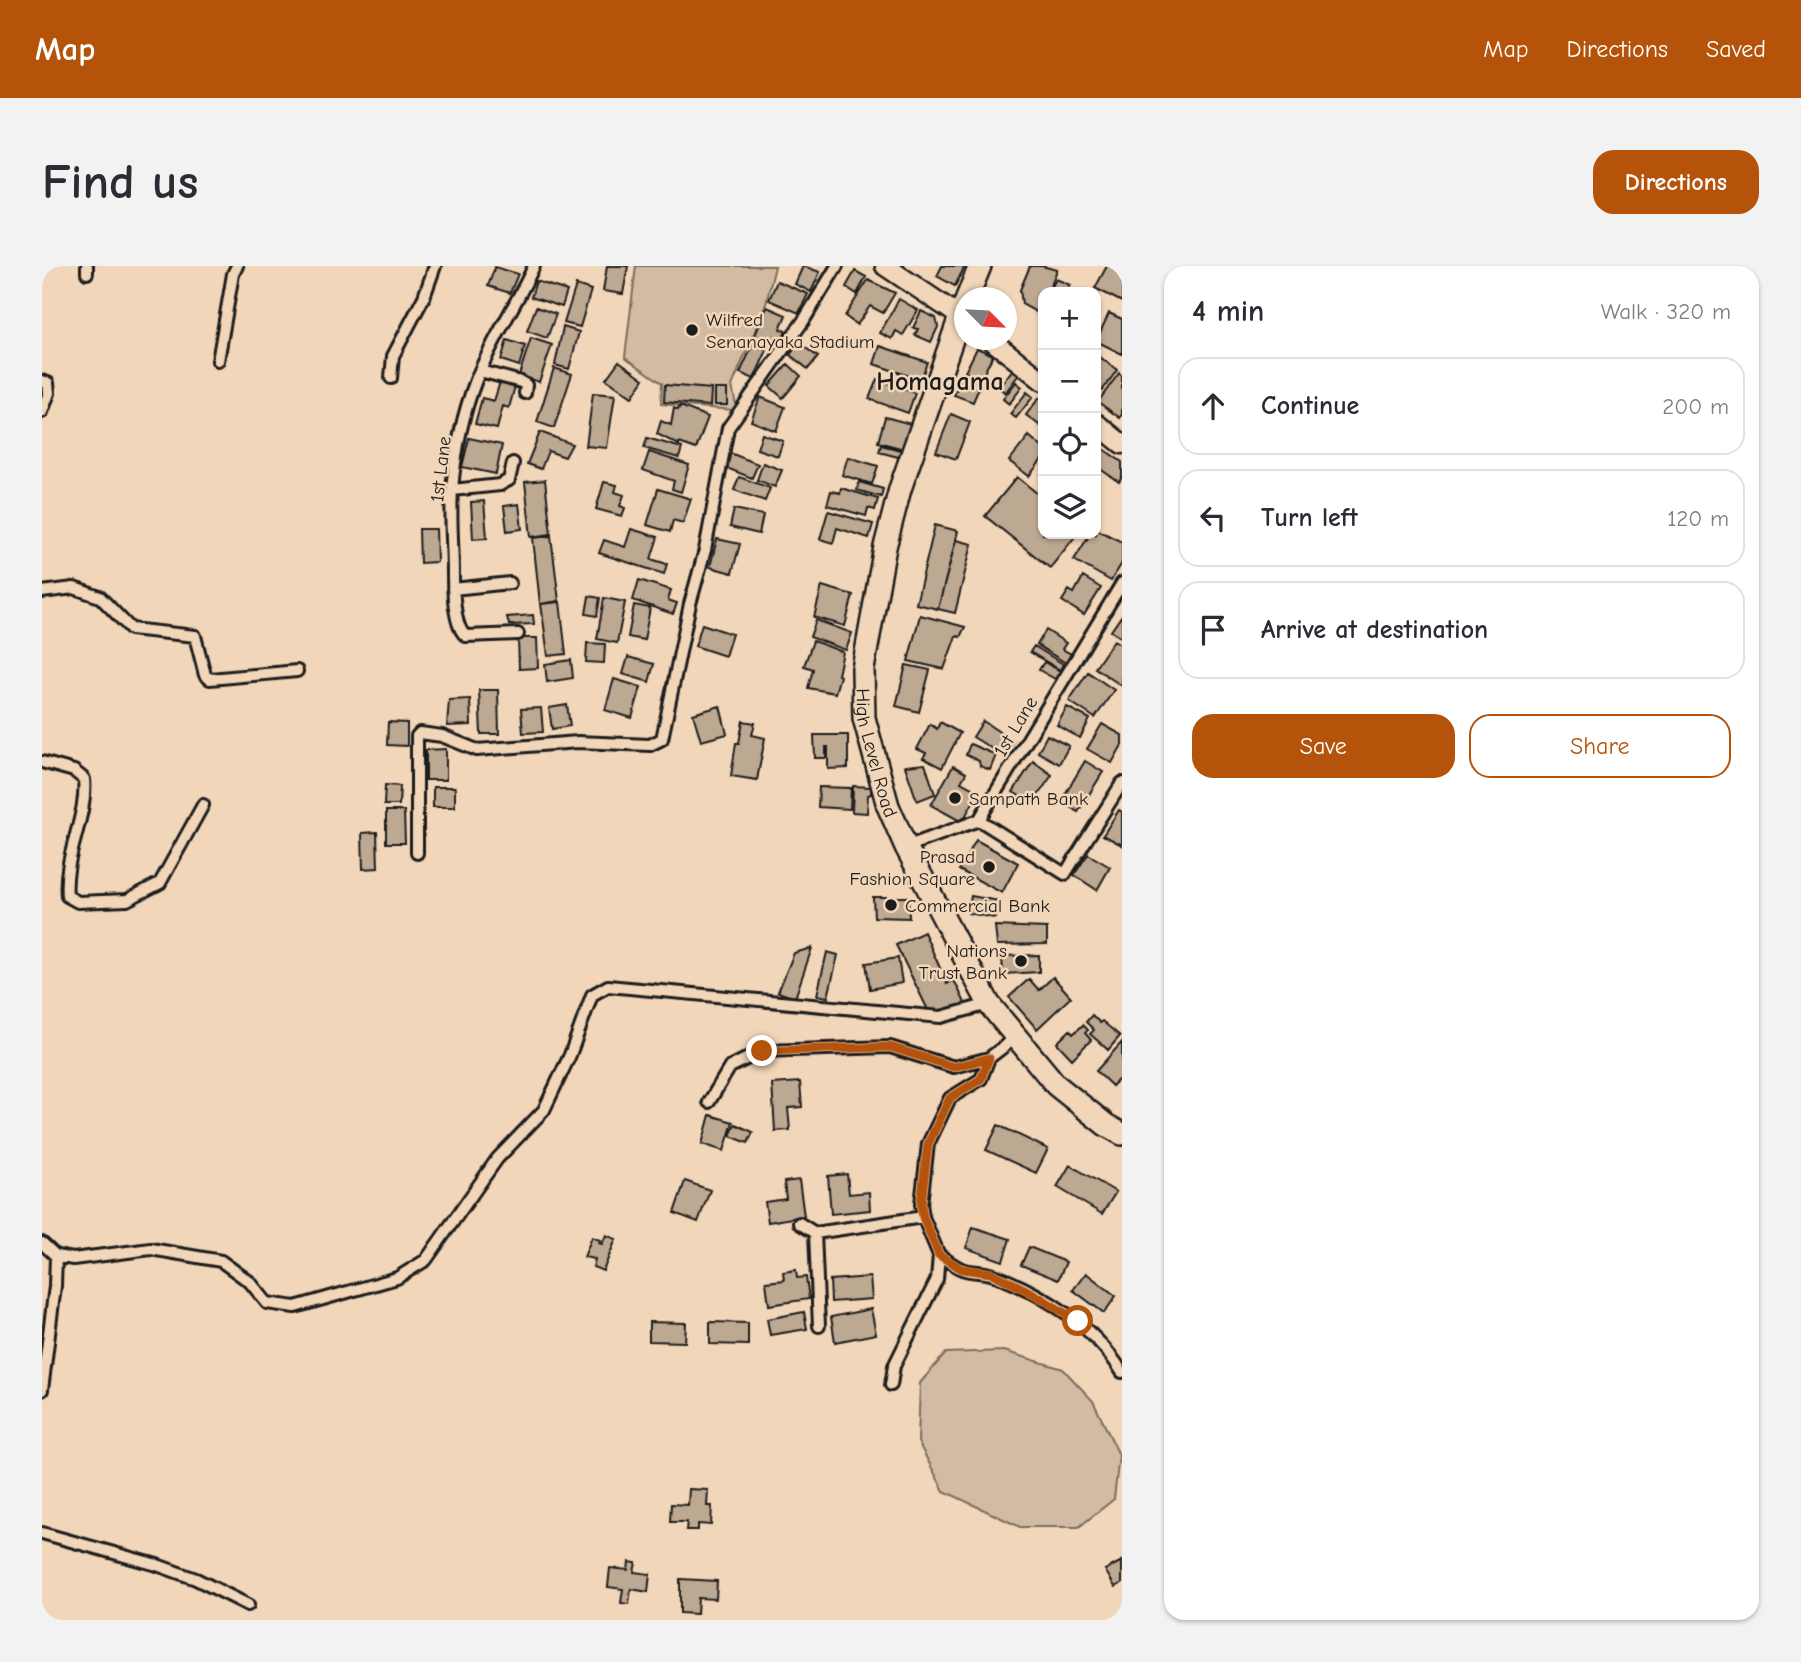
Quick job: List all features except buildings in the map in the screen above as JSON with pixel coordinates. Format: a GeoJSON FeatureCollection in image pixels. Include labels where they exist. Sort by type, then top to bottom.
{"type":"FeatureCollection","features":[{"type":"Feature","properties":{"kind":"highway","name":"High Level Road"},"geometry":{"type":"LineString","coordinates":[[972,287],[980,266]]}},
{"type":"Feature","properties":{"kind":"highway","name":"High Level Road"},"geometry":{"type":"LineString","coordinates":[[954,338],[884,547],[863,668],[864,718],[888,806],[905,847],[989,1004],[1056,1085],[1106,1125],[1122,1134]]}},
{"type":"Feature","properties":{"kind":"main road"},"geometry":{"type":"LineString","coordinates":[[884,266],[954,304]]}},
{"type":"Feature","properties":{"kind":"main road"},"geometry":{"type":"LineString","coordinates":[[1003,350],[1038,378]]}},
{"type":"Feature","properties":{"kind":"main road"},"geometry":{"type":"LineString","coordinates":[[1101,427],[1122,444]]}},
{"type":"Feature","properties":{"kind":"street"},"geometry":{"type":"LineString","coordinates":[[218,361],[233,274],[237,266]]}},
{"type":"Feature","properties":{"kind":"street"},"geometry":{"type":"LineString","coordinates":[[391,378],[393,356],[424,297],[435,266]]}},
{"type":"Feature","properties":{"kind":"street","name":"1st Lane"},"geometry":{"type":"LineString","coordinates":[[518,634],[461,633],[453,589],[452,490],[461,436],[480,371],[534,266]]}},
{"type":"Feature","properties":{"kind":"street"},"geometry":{"type":"LineString","coordinates":[[417,853],[416,736],[420,733],[442,736],[477,750],[578,742],[650,745],[662,739],[690,604],[705,550],[728,428],[804,320],[837,266]]}},
{"type":"Feature","properties":{"kind":"street"},"geometry":{"type":"LineString","coordinates":[[480,371],[521,382],[526,385],[526,393]]}},
{"type":"Feature","properties":{"kind":"street"},"geometry":{"type":"LineString","coordinates":[[42,381],[48,383],[49,393],[42,412]]}},
{"type":"Feature","properties":{"kind":"street"},"geometry":{"type":"LineString","coordinates":[[452,490],[500,485],[509,480],[513,463]]}},
{"type":"Feature","properties":{"kind":"street"},"geometry":{"type":"LineString","coordinates":[[453,589],[510,583]]}},
{"type":"Feature","properties":{"kind":"street","name":"1st Lane"},"geometry":{"type":"LineString","coordinates":[[979,820],[1121,585]]}},
{"type":"Feature","properties":{"kind":"street"},"geometry":{"type":"LineString","coordinates":[[42,592],[74,588],[100,597],[131,629],[195,636],[205,675],[210,679],[297,671]]}},
{"type":"Feature","properties":{"kind":"street"},"geometry":{"type":"LineString","coordinates":[[42,762],[74,771],[85,779],[86,791],[69,855],[66,885],[67,896],[78,902],[127,901],[160,883],[204,806]]}},
{"type":"Feature","properties":{"kind":"street"},"geometry":{"type":"LineString","coordinates":[[905,847],[979,820],[1065,874],[1122,783]]}},
{"type":"Feature","properties":{"kind":"street"},"geometry":{"type":"LineString","coordinates":[[42,1243],[56,1256],[74,1259],[152,1250],[221,1261],[250,1282],[267,1304],[295,1307],[397,1278],[426,1260],[497,1159],[544,1110],[570,1055],[592,995],[608,986],[941,1017],[989,1004]]}},
{"type":"Feature","properties":{"kind":"street"},"geometry":{"type":"LineString","coordinates":[[709,1102],[730,1067],[762,1051],[890,1047],[954,1067],[989,1058],[1015,1038]]}},
{"type":"Feature","properties":{"kind":"street"},"geometry":{"type":"LineString","coordinates":[[891,1385],[894,1366],[937,1279],[939,1255],[923,1217],[921,1204],[928,1144],[950,1098],[981,1079],[989,1058]]}},
{"type":"Feature","properties":{"kind":"street"},"geometry":{"type":"LineString","coordinates":[[799,1223],[815,1233],[923,1217]]}},
{"type":"Feature","properties":{"kind":"street"},"geometry":{"type":"LineString","coordinates":[[815,1233],[818,1326]]}},
{"type":"Feature","properties":{"kind":"street"},"geometry":{"type":"LineString","coordinates":[[939,1255],[962,1269],[992,1273],[1078,1321],[1112,1356],[1122,1372]]}},
{"type":"Feature","properties":{"kind":"street"},"geometry":{"type":"LineString","coordinates":[[42,1391],[56,1256]]}},
{"type":"Feature","properties":{"kind":"street"},"geometry":{"type":"LineString","coordinates":[[42,1533],[157,1565],[196,1579],[248,1605]]}},
{"type":"Feature","properties":{"kind":"shaded area","name":"Wilfred Senanayaka Stadium"},"geometry":{"type":"Polygon","coordinates":[[[636,266],[775,266],[766,304],[732,386],[736,405],[733,410],[661,404],[662,383],[625,357],[636,266]]]}},
{"type":"Feature","properties":{"kind":"shaded area"},"geometry":{"type":"Polygon","coordinates":[[[1004,1351],[1063,1369],[1093,1401],[1119,1455],[1114,1499],[1079,1527],[1020,1527],[944,1491],[918,1442],[920,1383],[946,1353],[1004,1351]]]}},
{"type":"Feature","properties":{"kind":"place","name":"Wilfred Senanayaka Stadium"},"geometry":{"type":"Point","coordinates":[692,330]}},
{"type":"Feature","properties":{"kind":"place","name":"Sampath Bank"},"geometry":{"type":"Point","coordinates":[955,798]}},
{"type":"Feature","properties":{"kind":"place","name":"Prasad Fashion Square"},"geometry":{"type":"Point","coordinates":[989,867]}},
{"type":"Feature","properties":{"kind":"place","name":"Commercial Bank"},"geometry":{"type":"Point","coordinates":[891,905]}},
{"type":"Feature","properties":{"kind":"place","name":"Nations Trust Bank"},"geometry":{"type":"Point","coordinates":[1021,961]}},
{"type":"Feature","properties":{"kind":"district","name":"Homagama"},"geometry":{"type":"Point","coordinates":[940,381]}},
{"type":"Feature","properties":{"kind":"route"},"geometry":{"type":"LineString","coordinates":[[762,1051],[890,1047],[954,1067],[989,1058],[981,1079],[950,1098],[928,1144],[921,1204],[923,1217],[939,1255],[962,1269],[992,1273],[1078,1321]]}}]}
